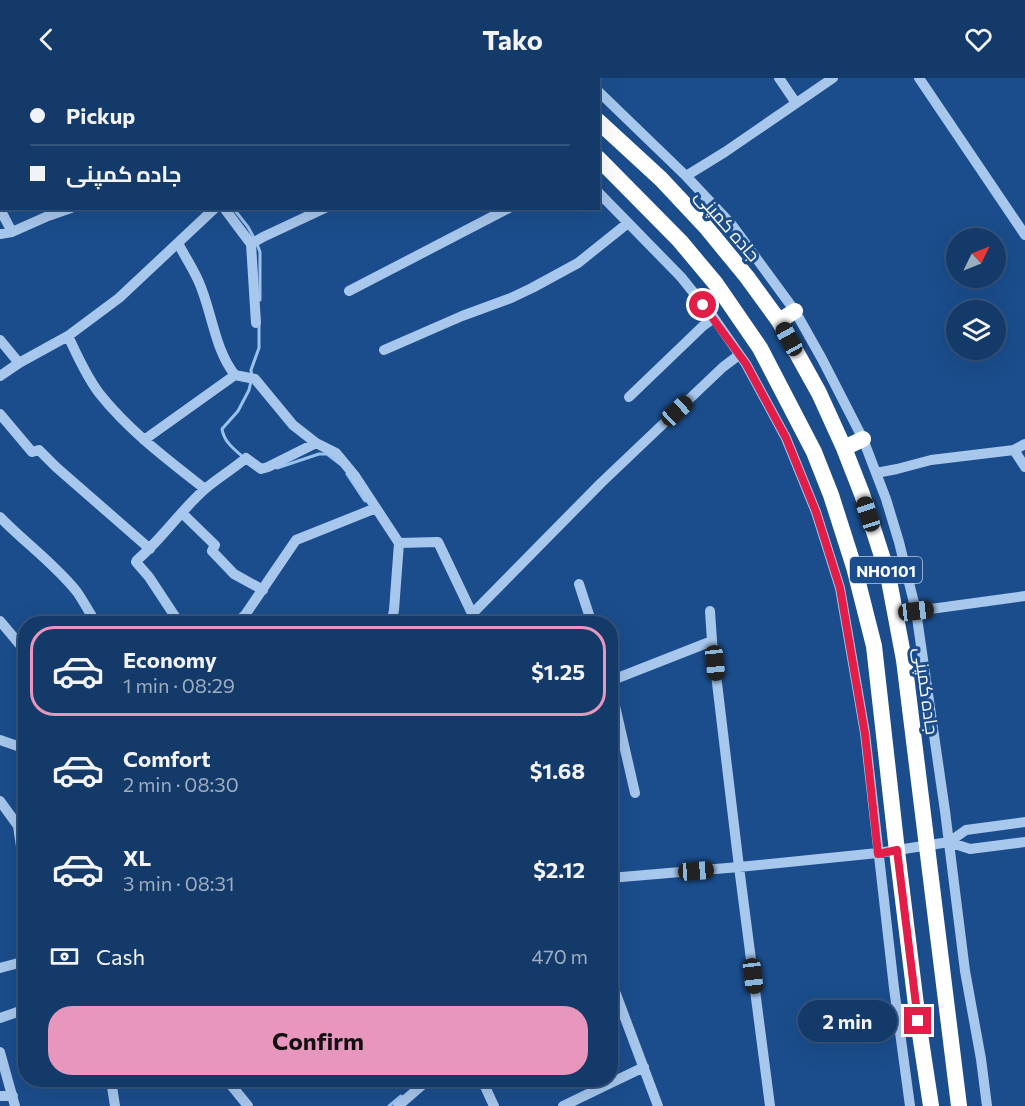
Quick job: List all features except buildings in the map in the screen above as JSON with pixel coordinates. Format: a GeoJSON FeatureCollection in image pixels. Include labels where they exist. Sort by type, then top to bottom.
{"type":"FeatureCollection","features":[{"type":"Feature","properties":{"kind":"highway","name":"جاده کمپنی"},"geometry":{"type":"LineString","coordinates":[[600,123],[661,179],[706,227],[779,321],[819,393],[862,494],[888,575],[904,660],[959,1106]]}},
{"type":"Feature","properties":{"kind":"highway","name":"NH0101"},"geometry":{"type":"LineString","coordinates":[[600,160],[680,241],[716,284],[760,348],[814,452],[831,495],[854,567],[874,646],[918,1021],[931,1106]]}},
{"type":"Feature","properties":{"kind":"highway"},"geometry":{"type":"LineString","coordinates":[[779,321],[795,311]]}},
{"type":"Feature","properties":{"kind":"highway"},"geometry":{"type":"LineString","coordinates":[[844,448],[863,439]]}},
{"type":"Feature","properties":{"kind":"street"},"geometry":{"type":"LineString","coordinates":[[779,78],[796,103]]}},
{"type":"Feature","properties":{"kind":"street"},"geometry":{"type":"LineString","coordinates":[[686,176],[833,78]]}},
{"type":"Feature","properties":{"kind":"street"},"geometry":{"type":"LineString","coordinates":[[919,78],[1025,235]]}},
{"type":"Feature","properties":{"kind":"street"},"geometry":{"type":"LineString","coordinates":[[600,93],[686,176],[732,225],[795,311],[863,439],[876,473],[893,520],[916,611],[965,971],[987,1106]]}},
{"type":"Feature","properties":{"kind":"street"},"geometry":{"type":"LineString","coordinates":[[600,194],[681,277],[714,318],[746,364],[786,438],[816,512],[840,588],[865,734],[910,1106]]}},
{"type":"Feature","properties":{"kind":"street"},"geometry":{"type":"LineString","coordinates":[[1,210],[12,232]]}},
{"type":"Feature","properties":{"kind":"street"},"geometry":{"type":"LineString","coordinates":[[0,234],[12,232],[65,210]]}},
{"type":"Feature","properties":{"kind":"street"},"geometry":{"type":"LineString","coordinates":[[0,376],[68,336],[119,298],[213,210]]}},
{"type":"Feature","properties":{"kind":"street"},"geometry":{"type":"LineString","coordinates":[[226,210],[251,244],[256,323]]}},
{"type":"Feature","properties":{"kind":"street"},"geometry":{"type":"LineString","coordinates":[[251,244],[321,210]]}},
{"type":"Feature","properties":{"kind":"street"},"geometry":{"type":"LineString","coordinates":[[349,291],[505,210]]}},
{"type":"Feature","properties":{"kind":"street"},"geometry":{"type":"LineString","coordinates":[[384,350],[532,288],[578,263],[628,223]]}},
{"type":"Feature","properties":{"kind":"street"},"geometry":{"type":"LineString","coordinates":[[178,243],[199,280],[229,368],[235,375],[255,379],[293,425],[316,443],[336,453],[355,476],[399,543],[393,616]]}},
{"type":"Feature","properties":{"kind":"street"},"geometry":{"type":"LineString","coordinates":[[629,397],[714,318]]}},
{"type":"Feature","properties":{"kind":"street"},"geometry":{"type":"LineString","coordinates":[[68,336],[98,392],[144,440],[205,489]]}},
{"type":"Feature","properties":{"kind":"street"},"geometry":{"type":"LineString","coordinates":[[0,340],[19,363]]}},
{"type":"Feature","properties":{"kind":"street"},"geometry":{"type":"LineString","coordinates":[[478,616],[601,483],[739,355]]}},
{"type":"Feature","properties":{"kind":"street"},"geometry":{"type":"LineString","coordinates":[[144,440],[235,375]]}},
{"type":"Feature","properties":{"kind":"street"},"geometry":{"type":"LineString","coordinates":[[0,414],[32,452],[39,450],[150,549]]}},
{"type":"Feature","properties":{"kind":"street"},"geometry":{"type":"LineString","coordinates":[[175,616],[136,562],[205,489],[246,458],[261,468],[268,467],[316,443]]}},
{"type":"Feature","properties":{"kind":"street"},"geometry":{"type":"LineString","coordinates":[[876,473],[931,460],[1014,450],[1025,444]]}},
{"type":"Feature","properties":{"kind":"street"},"geometry":{"type":"LineString","coordinates":[[1014,450],[1025,467]]}},
{"type":"Feature","properties":{"kind":"street"},"geometry":{"type":"LineString","coordinates":[[244,616],[296,540],[376,508]]}},
{"type":"Feature","properties":{"kind":"street"},"geometry":{"type":"LineString","coordinates":[[182,513],[215,545],[212,551],[226,568],[263,590]]}},
{"type":"Feature","properties":{"kind":"street"},"geometry":{"type":"LineString","coordinates":[[0,517],[54,568],[76,592],[92,616]]}},
{"type":"Feature","properties":{"kind":"street"},"geometry":{"type":"LineString","coordinates":[[399,543],[438,542],[474,616]]}},
{"type":"Feature","properties":{"kind":"street"},"geometry":{"type":"LineString","coordinates":[[579,584],[589,616]]}},
{"type":"Feature","properties":{"kind":"street"},"geometry":{"type":"LineString","coordinates":[[916,611],[1025,597]]}},
{"type":"Feature","properties":{"kind":"street"},"geometry":{"type":"LineString","coordinates":[[710,611],[739,867],[770,1106]]}},
{"type":"Feature","properties":{"kind":"street"},"geometry":{"type":"LineString","coordinates":[[0,621],[18,642]]}},
{"type":"Feature","properties":{"kind":"street"},"geometry":{"type":"LineString","coordinates":[[618,680],[712,641]]}},
{"type":"Feature","properties":{"kind":"street"},"geometry":{"type":"LineString","coordinates":[[618,718],[635,793]]}},
{"type":"Feature","properties":{"kind":"street"},"geometry":{"type":"LineString","coordinates":[[0,740],[18,746]]}},
{"type":"Feature","properties":{"kind":"street"},"geometry":{"type":"LineString","coordinates":[[0,801],[18,826]]}},
{"type":"Feature","properties":{"kind":"street"},"geometry":{"type":"LineString","coordinates":[[618,877],[878,854],[949,842],[966,830],[1025,822]]}},
{"type":"Feature","properties":{"kind":"street"},"geometry":{"type":"LineString","coordinates":[[949,842],[970,849],[1025,842]]}},
{"type":"Feature","properties":{"kind":"street"},"geometry":{"type":"LineString","coordinates":[[0,968],[18,963]]}},
{"type":"Feature","properties":{"kind":"street"},"geometry":{"type":"LineString","coordinates":[[618,999],[658,1106]]}},
{"type":"Feature","properties":{"kind":"street"},"geometry":{"type":"LineString","coordinates":[[0,1018],[18,1012]]}},
{"type":"Feature","properties":{"kind":"street"},"geometry":{"type":"LineString","coordinates":[[0,1052],[14,1101]]}},
{"type":"Feature","properties":{"kind":"street"},"geometry":{"type":"LineString","coordinates":[[618,1080],[644,1067]]}},
{"type":"Feature","properties":{"kind":"street"},"geometry":{"type":"LineString","coordinates":[[112,1087],[115,1106]]}},
{"type":"Feature","properties":{"kind":"street"},"geometry":{"type":"LineString","coordinates":[[233,1087],[248,1106]]}},
{"type":"Feature","properties":{"kind":"street"},"geometry":{"type":"LineString","coordinates":[[398,1106],[420,1087]]}},
{"type":"Feature","properties":{"kind":"street"},"geometry":{"type":"LineString","coordinates":[[485,1087],[494,1106]]}},
{"type":"Feature","properties":{"kind":"street"},"geometry":{"type":"LineString","coordinates":[[563,1106],[602,1087]]}},
{"type":"Feature","properties":{"kind":"street"},"geometry":{"type":"LineString","coordinates":[[0,1096],[14,1101]]}},
{"type":"Feature","properties":{"kind":"waterway"},"geometry":{"type":"LineString","coordinates":[[235,210],[254,238]]}},
{"type":"Feature","properties":{"kind":"waterway"},"geometry":{"type":"LineString","coordinates":[[257,244],[260,252],[260,300]]}},
{"type":"Feature","properties":{"kind":"waterway"},"geometry":{"type":"LineString","coordinates":[[244,458],[227,442],[222,429],[238,411],[249,390],[251,370],[259,348],[259,325]]}},
{"type":"Feature","properties":{"kind":"waterway"},"geometry":{"type":"LineString","coordinates":[[277,468],[319,454],[327,454],[340,464]]}},
{"type":"Feature","properties":{"kind":"waterway"},"geometry":{"type":"LineString","coordinates":[[347,474],[365,501]]}},
{"type":"Feature","properties":{"kind":"waterway"},"geometry":{"type":"LineString","coordinates":[[389,1106],[401,1096]]}},
{"type":"Feature","properties":{"kind":"route"},"geometry":{"type":"LineString","coordinates":[[703,305],[746,364],[786,438],[816,512],[840,588],[865,734],[878,854],[897,850],[918,1021]]}}]}
